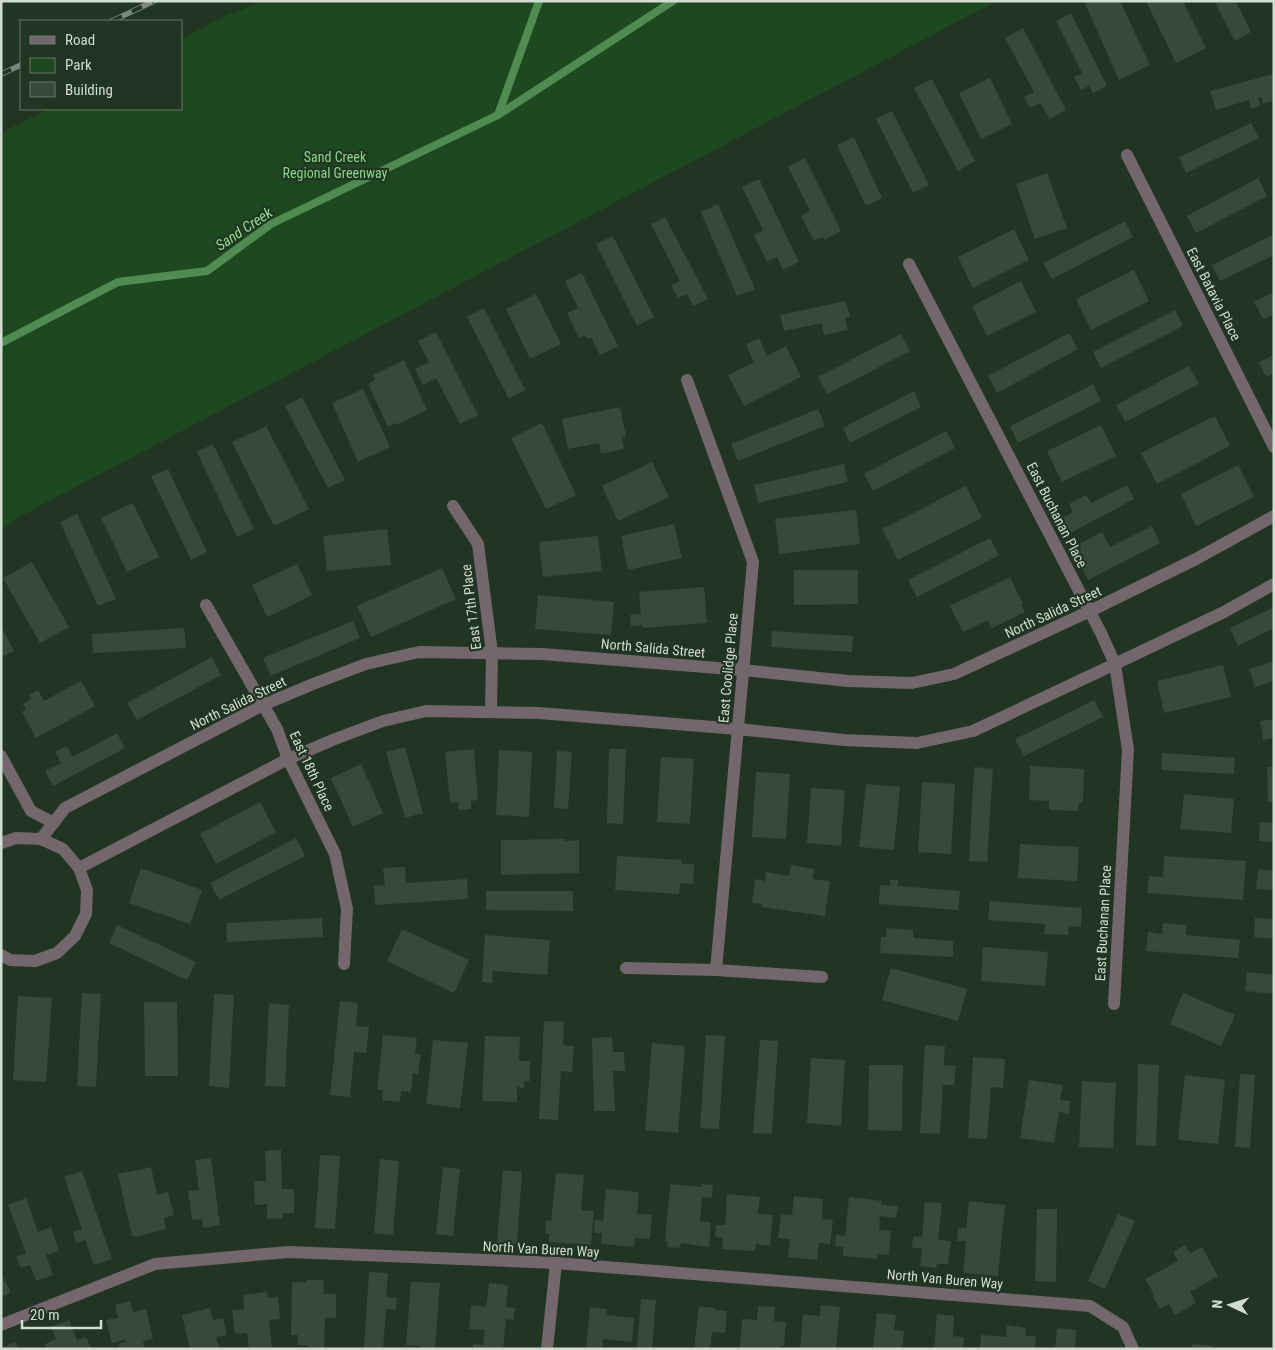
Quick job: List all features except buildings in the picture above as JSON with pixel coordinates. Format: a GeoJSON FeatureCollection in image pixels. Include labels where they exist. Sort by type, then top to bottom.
{"type":"FeatureCollection","features":[{"type":"Feature","properties":{"kind":"street","name":"East Batavia Place"},"geometry":{"type":"LineString","coordinates":[[1127,155],[1274,447]]}},
{"type":"Feature","properties":{"kind":"street","name":"East Buchanan Place"},"geometry":{"type":"LineString","coordinates":[[910,264],[1090,611],[1115,664],[1128,750],[1114,1004]]}},
{"type":"Feature","properties":{"kind":"street","name":"East Coolidge Place"},"geometry":{"type":"LineString","coordinates":[[687,380],[753,562],[716,970]]}},
{"type":"Feature","properties":{"kind":"street","name":"East 17th Place"},"geometry":{"type":"LineString","coordinates":[[453,506],[478,544],[492,653],[491,712]]}},
{"type":"Feature","properties":{"kind":"street","name":"North Salida Street"},"geometry":{"type":"LineString","coordinates":[[41,839],[65,808],[263,705],[366,664],[419,652],[542,654],[743,670],[848,681],[912,684],[954,674],[1090,611],[1196,559],[1274,516]]}},
{"type":"Feature","properties":{"kind":"street"},"geometry":{"type":"LineString","coordinates":[[79,868],[288,759],[335,739],[391,719],[426,711],[539,713],[738,729],[844,740],[917,743],[972,731],[1224,612],[1274,584]]}},
{"type":"Feature","properties":{"kind":"street","name":"East 18th Place"},"geometry":{"type":"LineString","coordinates":[[206,605],[277,729],[288,759],[335,854],[347,909],[344,964]]}},
{"type":"Feature","properties":{"kind":"street"},"geometry":{"type":"LineString","coordinates":[[1,756],[31,811],[54,823]]}},
{"type":"Feature","properties":{"kind":"street"},"geometry":{"type":"LineString","coordinates":[[1,843],[16,838],[41,839],[63,850],[79,868],[87,890],[86,914],[75,936],[57,953],[35,961],[10,960],[1,955]]}},
{"type":"Feature","properties":{"kind":"street"},"geometry":{"type":"LineString","coordinates":[[626,968],[716,970],[822,977]]}},
{"type":"Feature","properties":{"kind":"street","name":"North Van Buren Way"},"geometry":{"type":"LineString","coordinates":[[1,1325],[155,1264],[288,1252],[556,1264],[1090,1306],[1123,1326],[1133,1349]]}},
{"type":"Feature","properties":{"kind":"street"},"geometry":{"type":"LineString","coordinates":[[547,1349],[556,1264]]}},
{"type":"Feature","properties":{"kind":"green space","name":"Sand Creek Regional Greenway"},"geometry":{"type":"Polygon","coordinates":[[[264,1],[997,1],[19,517],[1,530],[1,133],[46,110],[182,110],[182,38],[227,15],[264,1]]]}},
{"type":"Feature","properties":{"kind":"waterway"},"geometry":{"type":"LineString","coordinates":[[498,115],[539,1]]}},
{"type":"Feature","properties":{"kind":"waterway","name":"Sand Creek"},"geometry":{"type":"LineString","coordinates":[[1,343],[118,282],[207,271],[271,224],[498,115],[673,1]]}},
{"type":"Feature","properties":{"kind":"railway"},"geometry":{"type":"LineString","coordinates":[[114,20],[154,1]]}},
{"type":"Feature","properties":{"kind":"railway"},"geometry":{"type":"LineString","coordinates":[[1,74],[20,65]]}}]}
